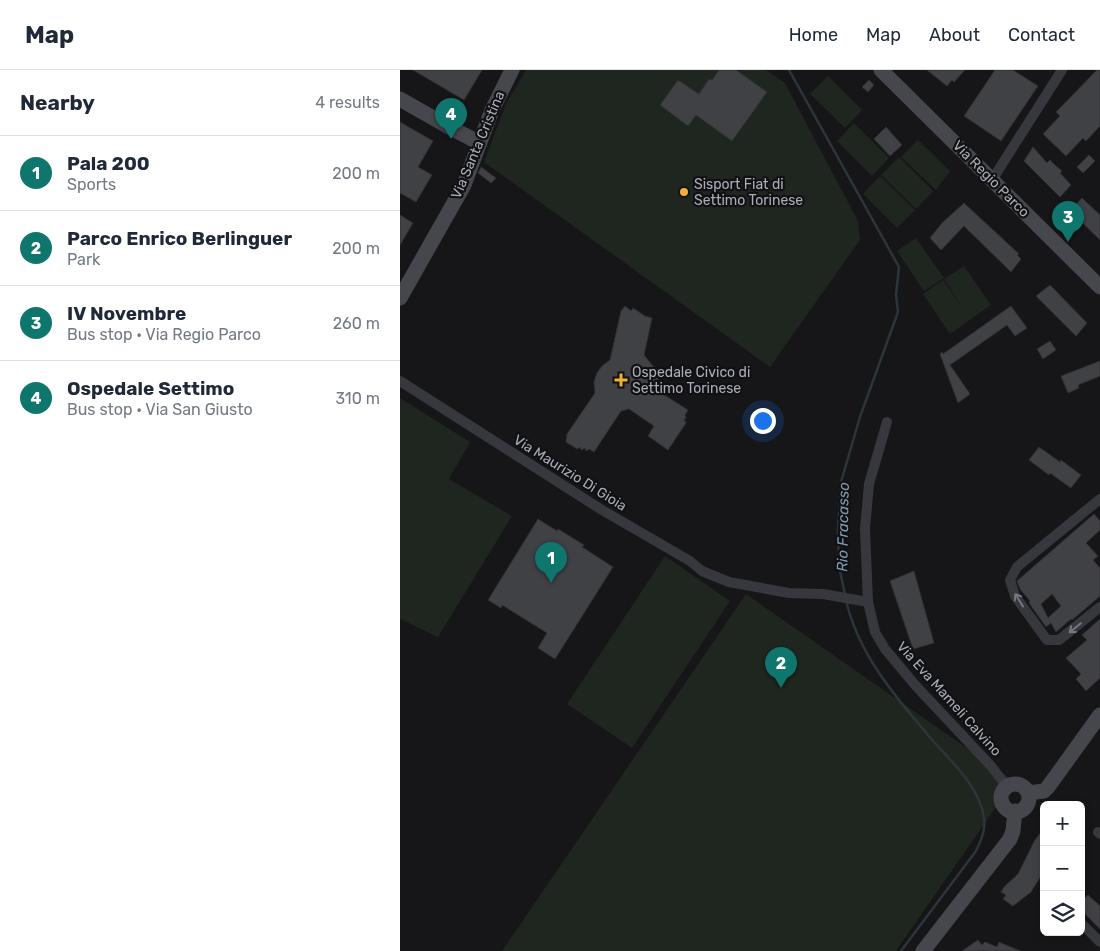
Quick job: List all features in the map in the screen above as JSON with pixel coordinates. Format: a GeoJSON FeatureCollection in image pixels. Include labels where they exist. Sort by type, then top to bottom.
{"type":"FeatureCollection","features":[{"type":"Feature","properties":{"kind":"street","name":"Via Santa Cristina"},"geometry":{"type":"LineString","coordinates":[[400,298],[464,185],[492,110],[512,70]]}},
{"type":"Feature","properties":{"kind":"street","name":"Via Regio Parco"},"geometry":{"type":"LineString","coordinates":[[881,70],[1100,287]]}},
{"type":"Feature","properties":{"kind":"street"},"geometry":{"type":"LineString","coordinates":[[992,180],[1062,70]]}},
{"type":"Feature","properties":{"kind":"street"},"geometry":{"type":"LineString","coordinates":[[400,99],[480,142]]}},
{"type":"Feature","properties":{"kind":"street","name":"Via Maurizio Di Gioia"},"geometry":{"type":"LineString","coordinates":[[400,381],[602,510],[690,561],[702,571],[729,582],[789,593],[823,594],[868,602]]}},
{"type":"Feature","properties":{"kind":"street","name":"Via Eva Mameli Calvino"},"geometry":{"type":"LineString","coordinates":[[887,422],[869,484],[865,530],[868,602],[875,632],[885,649],[955,729],[991,766],[1007,787]]}},
{"type":"Feature","properties":{"kind":"street"},"geometry":{"type":"LineString","coordinates":[[1100,499],[1017,567],[1010,580],[1015,596],[1047,640],[1059,640],[1100,607]]}},
{"type":"Feature","properties":{"kind":"street"},"geometry":{"type":"LineString","coordinates":[[1028,793],[1044,791],[1048,788],[1100,715]]}},
{"type":"Feature","properties":{"kind":"street"},"geometry":{"type":"LineString","coordinates":[[1015,784],[1024,786],[1028,793],[1028,802],[1023,809],[1015,811],[1007,808],[1002,802],[1003,793],[1007,787],[1015,784]]}},
{"type":"Feature","properties":{"kind":"street"},"geometry":{"type":"LineString","coordinates":[[924,951],[1010,839],[1015,811]]}},
{"type":"Feature","properties":{"kind":"street"},"geometry":{"type":"LineString","coordinates":[[1085,927],[1100,942]]}},
{"type":"Feature","properties":{"kind":"shaded area","name":"Sisport Fiat di Settimo Torinese"},"geometry":{"type":"Polygon","coordinates":[[[526,70],[766,70],[785,83],[858,221],[860,240],[770,367],[484,162],[506,104],[526,70]]]}},
{"type":"Feature","properties":{"kind":"shaded area"},"geometry":{"type":"Polygon","coordinates":[[[828,76],[862,110],[845,128],[810,94],[828,76]]]}},
{"type":"Feature","properties":{"kind":"shaded area"},"geometry":{"type":"Polygon","coordinates":[[[854,123],[889,158],[872,176],[837,141],[854,123]]]}},
{"type":"Feature","properties":{"kind":"shaded area"},"geometry":{"type":"Polygon","coordinates":[[[918,140],[950,171],[936,190],[901,157],[918,140]]]}},
{"type":"Feature","properties":{"kind":"shaded area"},"geometry":{"type":"Polygon","coordinates":[[[899,157],[933,191],[916,209],[881,175],[899,157]]]}},
{"type":"Feature","properties":{"kind":"shaded area"},"geometry":{"type":"Polygon","coordinates":[[[880,176],[915,210],[897,228],[863,194],[880,176]]]}},
{"type":"Feature","properties":{"kind":"shaded area"},"geometry":{"type":"Polygon","coordinates":[[[916,238],[944,278],[924,291],[897,251],[916,238]]]}},
{"type":"Feature","properties":{"kind":"shaded area"},"geometry":{"type":"Polygon","coordinates":[[[964,266],[991,305],[950,334],[923,294],[943,280],[963,309],[944,279],[964,266]]]}},
{"type":"Feature","properties":{"kind":"shaded area"},"geometry":{"type":"Polygon","coordinates":[[[400,398],[470,442],[449,479],[512,516],[438,637],[400,619],[400,398]]]}},
{"type":"Feature","properties":{"kind":"shaded area"},"geometry":{"type":"Polygon","coordinates":[[[665,556],[730,601],[632,748],[567,704],[665,556]]]}},
{"type":"Feature","properties":{"kind":"shaded area"},"geometry":{"type":"Polygon","coordinates":[[[746,594],[1014,781],[896,951],[502,951],[746,594]]]}},
{"type":"Feature","properties":{"kind":"building"},"geometry":{"type":"Polygon","coordinates":[[[413,70],[482,70],[464,100],[413,70]]]}},
{"type":"Feature","properties":{"kind":"building"},"geometry":{"type":"Polygon","coordinates":[[[719,70],[736,70],[767,92],[732,141],[696,115],[688,126],[660,105],[678,80],[699,94],[709,79],[712,80],[719,70]]]}},
{"type":"Feature","properties":{"kind":"building"},"geometry":{"type":"Polygon","coordinates":[[[927,70],[965,70],[954,82],[952,80],[947,86],[927,70]]]}},
{"type":"Feature","properties":{"kind":"building"},"geometry":{"type":"Polygon","coordinates":[[[995,70],[1013,70],[1038,86],[1001,141],[964,116],[995,70]]]}},
{"type":"Feature","properties":{"kind":"building"},"geometry":{"type":"Polygon","coordinates":[[[1097,70],[1100,70],[1100,126],[1086,141],[1083,138],[1066,156],[1043,134],[1060,116],[1056,112],[1097,70]]]}},
{"type":"Feature","properties":{"kind":"building"},"geometry":{"type":"Polygon","coordinates":[[[869,80],[874,85],[868,92],[862,87],[869,80]]]}},
{"type":"Feature","properties":{"kind":"building"},"geometry":{"type":"Polygon","coordinates":[[[400,122],[433,141],[418,167],[432,175],[416,202],[400,193],[400,122]]]}},
{"type":"Feature","properties":{"kind":"building"},"geometry":{"type":"Polygon","coordinates":[[[886,127],[902,145],[890,156],[874,139],[886,127]]]}},
{"type":"Feature","properties":{"kind":"building"},"geometry":{"type":"Polygon","coordinates":[[[1033,147],[1047,163],[1050,160],[1062,171],[1060,173],[1071,185],[1060,197],[1024,161],[1033,147]]]}},
{"type":"Feature","properties":{"kind":"building"},"geometry":{"type":"Polygon","coordinates":[[[1089,155],[1095,161],[1083,173],[1077,167],[1089,155]]]}},
{"type":"Feature","properties":{"kind":"building"},"geometry":{"type":"Polygon","coordinates":[[[481,167],[496,178],[491,183],[478,173],[481,167]]]}},
{"type":"Feature","properties":{"kind":"building"},"geometry":{"type":"Polygon","coordinates":[[[1082,198],[1100,215],[1100,240],[1070,211],[1082,198]]]}},
{"type":"Feature","properties":{"kind":"building"},"geometry":{"type":"Polygon","coordinates":[[[964,203],[1019,254],[1017,255],[1021,259],[1011,272],[964,226],[941,250],[930,238],[942,223],[964,203]]]}},
{"type":"Feature","properties":{"kind":"building"},"geometry":{"type":"Polygon","coordinates":[[[400,215],[413,223],[400,245],[400,215]]]}},
{"type":"Feature","properties":{"kind":"building"},"geometry":{"type":"Polygon","coordinates":[[[1050,285],[1087,323],[1076,336],[1036,296],[1050,285]]]}},
{"type":"Feature","properties":{"kind":"building","name":"Ospedale Civico di Settimo Torinese"},"geometry":{"type":"Polygon","coordinates":[[[625,306],[631,311],[633,308],[652,318],[644,355],[656,370],[658,391],[688,410],[684,419],[686,423],[668,450],[648,436],[654,426],[629,409],[621,411],[594,452],[589,449],[586,451],[585,448],[581,450],[580,447],[577,449],[566,442],[567,434],[595,393],[594,382],[597,373],[610,360],[621,311],[625,306]]]}},
{"type":"Feature","properties":{"kind":"building"},"geometry":{"type":"Polygon","coordinates":[[[1011,306],[1027,328],[1015,336],[1007,325],[950,365],[970,394],[958,403],[940,354],[942,352],[943,354],[1011,306]]]}},
{"type":"Feature","properties":{"kind":"building"},"geometry":{"type":"Polygon","coordinates":[[[1050,341],[1056,350],[1043,359],[1037,349],[1050,341]]]}},
{"type":"Feature","properties":{"kind":"building"},"geometry":{"type":"Polygon","coordinates":[[[1100,361],[1100,376],[1078,385],[1079,388],[1068,393],[1061,376],[1100,361]]]}},
{"type":"Feature","properties":{"kind":"building"},"geometry":{"type":"Polygon","coordinates":[[[1039,447],[1081,475],[1071,488],[1029,460],[1039,447]]]}},
{"type":"Feature","properties":{"kind":"building"},"geometry":{"type":"Polygon","coordinates":[[[1094,514],[1100,521],[1100,530],[1086,543],[1098,556],[1093,560],[1100,568],[1100,596],[1056,632],[1051,623],[1046,627],[1020,589],[1017,581],[1094,514]],[[1052,594],[1041,604],[1048,618],[1061,606],[1052,594]]]}},
{"type":"Feature","properties":{"kind":"building"},"geometry":{"type":"Polygon","coordinates":[[[538,519],[584,545],[582,547],[613,567],[555,659],[538,648],[547,633],[502,605],[501,608],[488,600],[538,519]]]}},
{"type":"Feature","properties":{"kind":"building"},"geometry":{"type":"Polygon","coordinates":[[[914,571],[934,643],[913,649],[890,581],[914,571]]]}},
{"type":"Feature","properties":{"kind":"building"},"geometry":{"type":"Polygon","coordinates":[[[1100,619],[1100,678],[1086,691],[1076,679],[1081,674],[1066,658],[1087,640],[1082,635],[1100,619]]]}},
{"type":"Feature","properties":{"kind":"building"},"geometry":{"type":"Polygon","coordinates":[[[1040,833],[1040,877],[1031,892],[1013,906],[1003,899],[1006,895],[1001,892],[1018,874],[1040,833]]]}},
{"type":"Feature","properties":{"kind":"building"},"geometry":{"type":"Polygon","coordinates":[[[1088,895],[1100,906],[1100,929],[1085,914],[1085,898],[1088,895]]]}},
{"type":"Feature","properties":{"kind":"building"},"geometry":{"type":"Polygon","coordinates":[[[978,940],[982,945],[985,942],[997,947],[999,942],[1020,951],[962,951],[978,940]]]}},
{"type":"Feature","properties":{"kind":"waterway","name":"Rio Fracasso"},"geometry":{"type":"LineString","coordinates":[[789,70],[899,267],[896,295],[898,312],[860,417],[841,482],[838,530],[839,566],[845,595]]}},
{"type":"Feature","properties":{"kind":"waterway","name":"Rio Fracasso"},"geometry":{"type":"LineString","coordinates":[[846,600],[860,639],[881,676],[907,710],[965,777],[977,796],[984,818],[984,831],[976,851],[901,951]]}},
{"type":"Feature","properties":{"kind":"place","name":"Ospedale Settimo"},"geometry":{"type":"Point","coordinates":[451,139]}},
{"type":"Feature","properties":{"kind":"place","name":"Sisport Fiat di Settimo Torinese"},"geometry":{"type":"Point","coordinates":[684,192]}},
{"type":"Feature","properties":{"kind":"place","name":"IV Novembre"},"geometry":{"type":"Point","coordinates":[1068,242]}},
{"type":"Feature","properties":{"kind":"place","name":"Ospedale Civico di Settimo Torinese"},"geometry":{"type":"Point","coordinates":[621,380]}},
{"type":"Feature","properties":{"kind":"place","name":"Pala 200"},"geometry":{"type":"Point","coordinates":[551,583]}},
{"type":"Feature","properties":{"kind":"place","name":"Parco Enrico Berlinguer"},"geometry":{"type":"Point","coordinates":[781,688]}}]}
